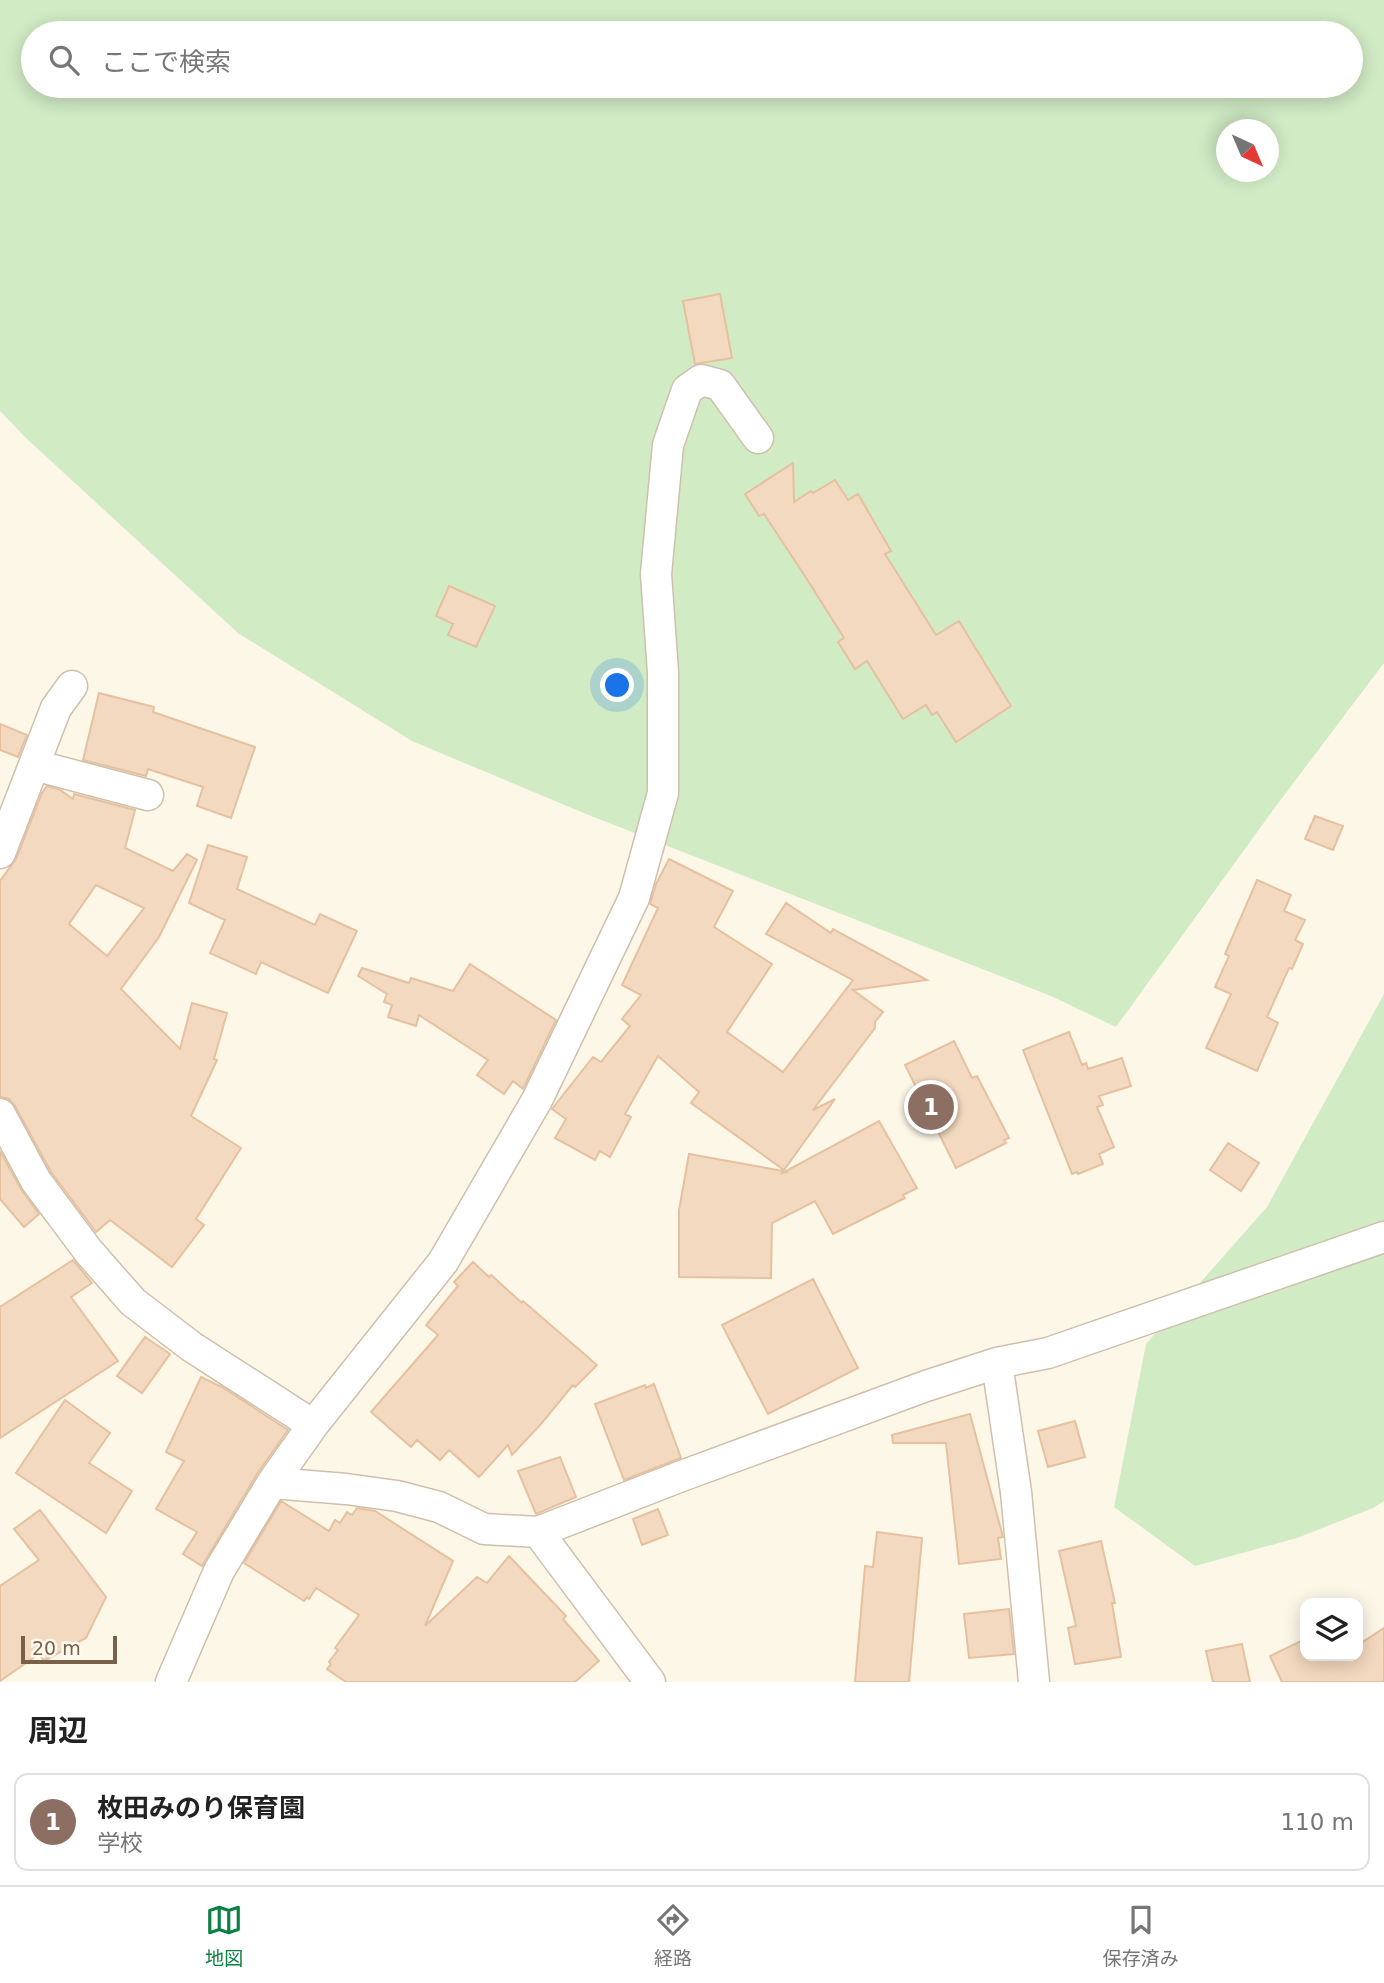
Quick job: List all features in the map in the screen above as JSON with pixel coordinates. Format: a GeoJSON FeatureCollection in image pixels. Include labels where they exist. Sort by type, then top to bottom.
{"type":"FeatureCollection","features":[{"type":"Feature","properties":{"kind":"street"},"geometry":{"type":"LineString","coordinates":[[172,1682],[219,1571],[272,1483],[313,1425],[443,1262],[537,1100],[634,898],[663,793],[663,672],[656,574],[668,445],[687,390],[701,380],[720,385],[758,438]]}},
{"type":"Feature","properties":{"kind":"street"},"geometry":{"type":"LineString","coordinates":[[0,853],[56,708],[72,686]]}},
{"type":"Feature","properties":{"kind":"street"},"geometry":{"type":"LineString","coordinates":[[34,765],[148,795]]}},
{"type":"Feature","properties":{"kind":"street"},"geometry":{"type":"LineString","coordinates":[[0,1114],[36,1181],[89,1252],[133,1302],[192,1348],[313,1425]]}},
{"type":"Feature","properties":{"kind":"street"},"geometry":{"type":"LineString","coordinates":[[272,1483],[397,1496],[439,1507],[484,1529],[538,1532],[913,1391],[997,1363],[1048,1353],[1384,1237]]}},
{"type":"Feature","properties":{"kind":"street"},"geometry":{"type":"LineString","coordinates":[[997,1363],[1016,1492],[1034,1682]]}},
{"type":"Feature","properties":{"kind":"street"},"geometry":{"type":"LineString","coordinates":[[538,1532],[650,1682]]}},
{"type":"Feature","properties":{"kind":"green space"},"geometry":{"type":"Polygon","coordinates":[[[0,0],[1384,0],[1384,663],[1273,810],[1116,1027],[1051,996],[586,814],[412,741],[238,633],[0,411],[0,0]]]}},
{"type":"Feature","properties":{"kind":"green space"},"geometry":{"type":"Polygon","coordinates":[[[1384,994],[1384,1501],[1373,1508],[1297,1538],[1195,1566],[1114,1507],[1146,1344],[1267,1207],[1384,994]]]}},
{"type":"Feature","properties":{"kind":"building"},"geometry":{"type":"Polygon","coordinates":[[[720,294],[732,358],[695,364],[683,301],[720,294]]]}},
{"type":"Feature","properties":{"kind":"building"},"geometry":{"type":"Polygon","coordinates":[[[793,463],[794,502],[835,480],[848,500],[858,494],[891,551],[885,554],[936,635],[959,621],[1011,706],[956,742],[937,712],[932,715],[926,705],[903,719],[867,661],[855,669],[838,642],[844,638],[764,514],[759,516],[745,494],[793,463]]]}},
{"type":"Feature","properties":{"kind":"building"},"geometry":{"type":"Polygon","coordinates":[[[449,586],[495,606],[476,647],[448,635],[453,624],[436,616],[449,586]]]}},
{"type":"Feature","properties":{"kind":"building"},"geometry":{"type":"Polygon","coordinates":[[[99,693],[154,707],[153,712],[255,747],[231,818],[197,806],[203,787],[148,769],[146,776],[83,760],[99,693]]]}},
{"type":"Feature","properties":{"kind":"building"},"geometry":{"type":"Polygon","coordinates":[[[0,724],[27,735],[18,757],[0,750],[0,724]]]}},
{"type":"Feature","properties":{"kind":"building"},"geometry":{"type":"Polygon","coordinates":[[[47,786],[60,790],[73,799],[74,794],[135,810],[125,848],[173,871],[187,854],[197,860],[159,937],[121,989],[180,1049],[192,1003],[227,1013],[214,1059],[217,1060],[191,1116],[241,1148],[196,1219],[204,1225],[172,1267],[110,1220],[96,1232],[51,1172],[15,1106],[9,1099],[0,1097],[0,881],[16,859],[47,786]],[[96,885],[69,924],[107,956],[144,908],[96,885]]]}},
{"type":"Feature","properties":{"kind":"building"},"geometry":{"type":"Polygon","coordinates":[[[1315,816],[1343,826],[1333,850],[1305,839],[1315,816]]]}},
{"type":"Feature","properties":{"kind":"building"},"geometry":{"type":"Polygon","coordinates":[[[208,845],[247,857],[237,889],[315,925],[320,914],[357,931],[328,993],[261,962],[256,974],[210,953],[225,920],[189,903],[208,845]]]}},
{"type":"Feature","properties":{"kind":"building"},"geometry":{"type":"Polygon","coordinates":[[[669,859],[733,891],[714,927],[772,964],[727,1032],[783,1072],[853,980],[766,934],[786,903],[831,933],[833,929],[927,980],[853,990],[883,1012],[875,1022],[875,1028],[813,1110],[835,1099],[784,1170],[691,1103],[699,1092],[658,1056],[625,1114],[631,1117],[610,1157],[600,1151],[595,1160],[555,1138],[566,1119],[552,1109],[593,1057],[601,1062],[630,1026],[622,1019],[641,995],[622,985],[658,908],[650,904],[656,884],[669,859]]]}},
{"type":"Feature","properties":{"kind":"building"},"geometry":{"type":"Polygon","coordinates":[[[1257,880],[1291,895],[1284,911],[1305,920],[1295,940],[1303,944],[1267,1017],[1278,1023],[1257,1071],[1206,1048],[1231,994],[1215,987],[1229,956],[1225,954],[1257,880]]]}},
{"type":"Feature","properties":{"kind":"building"},"geometry":{"type":"Polygon","coordinates":[[[470,964],[556,1020],[523,1089],[513,1081],[504,1094],[477,1075],[488,1060],[419,1015],[416,1026],[388,1017],[392,1005],[384,1002],[387,994],[358,976],[362,968],[409,983],[411,978],[453,991],[470,964]]]}},
{"type":"Feature","properties":{"kind":"building"},"geometry":{"type":"Polygon","coordinates":[[[1069,1032],[1082,1065],[1086,1063],[1088,1069],[1122,1058],[1131,1086],[1099,1096],[1103,1105],[1097,1107],[1114,1147],[1099,1154],[1103,1164],[1078,1174],[1072,1174],[1023,1050],[1069,1032]]]}},
{"type":"Feature","properties":{"kind":"building"},"geometry":{"type":"Polygon","coordinates":[[[954,1041],[972,1078],[977,1076],[1009,1138],[1004,1140],[1006,1143],[956,1168],[905,1065],[954,1041]]]}},
{"type":"Feature","properties":{"kind":"building"},"geometry":{"type":"Polygon","coordinates":[[[879,1121],[917,1188],[903,1195],[905,1198],[833,1234],[815,1201],[772,1223],[771,1278],[679,1277],[679,1210],[689,1154],[783,1171],[782,1173],[879,1121]]]}},
{"type":"Feature","properties":{"kind":"building"},"geometry":{"type":"Polygon","coordinates":[[[1228,1143],[1259,1163],[1241,1191],[1210,1170],[1228,1143]]]}},
{"type":"Feature","properties":{"kind":"building"},"geometry":{"type":"Polygon","coordinates":[[[0,1151],[21,1189],[39,1214],[24,1227],[0,1199],[0,1151]]]}},
{"type":"Feature","properties":{"kind":"building"},"geometry":{"type":"Polygon","coordinates":[[[73,1260],[92,1283],[71,1297],[118,1361],[0,1438],[0,1307],[73,1260]]]}},
{"type":"Feature","properties":{"kind":"building"},"geometry":{"type":"Polygon","coordinates":[[[473,1262],[597,1365],[575,1387],[573,1385],[512,1455],[508,1445],[479,1477],[449,1450],[440,1460],[417,1440],[411,1447],[371,1412],[438,1335],[426,1325],[458,1286],[454,1282],[473,1262]]]}},
{"type":"Feature","properties":{"kind":"building"},"geometry":{"type":"Polygon","coordinates":[[[813,1279],[858,1368],[768,1414],[722,1325],[813,1279]]]}},
{"type":"Feature","properties":{"kind":"building"},"geometry":{"type":"Polygon","coordinates":[[[145,1337],[170,1354],[142,1393],[117,1376],[145,1337]]]}},
{"type":"Feature","properties":{"kind":"building"},"geometry":{"type":"Polygon","coordinates":[[[201,1377],[222,1387],[288,1430],[257,1474],[202,1566],[183,1554],[197,1532],[156,1509],[184,1461],[166,1452],[201,1377]]]}},
{"type":"Feature","properties":{"kind":"building"},"geometry":{"type":"Polygon","coordinates":[[[654,1384],[681,1458],[624,1480],[595,1404],[654,1384]]]}},
{"type":"Feature","properties":{"kind":"building"},"geometry":{"type":"Polygon","coordinates":[[[65,1400],[110,1433],[89,1463],[132,1491],[106,1533],[16,1473],[65,1400]]]}},
{"type":"Feature","properties":{"kind":"building"},"geometry":{"type":"Polygon","coordinates":[[[970,1414],[1003,1537],[998,1538],[1001,1559],[959,1564],[946,1443],[893,1443],[892,1435],[970,1414]]]}},
{"type":"Feature","properties":{"kind":"building"},"geometry":{"type":"Polygon","coordinates":[[[1075,1421],[1085,1457],[1048,1467],[1038,1431],[1075,1421]]]}},
{"type":"Feature","properties":{"kind":"building"},"geometry":{"type":"Polygon","coordinates":[[[560,1457],[576,1497],[536,1514],[518,1471],[560,1457]]]}},
{"type":"Feature","properties":{"kind":"building"},"geometry":{"type":"Polygon","coordinates":[[[281,1501],[329,1531],[335,1520],[340,1523],[347,1512],[352,1515],[357,1508],[375,1511],[453,1561],[425,1626],[477,1577],[487,1583],[509,1556],[566,1616],[563,1619],[599,1661],[575,1682],[346,1682],[327,1669],[338,1650],[335,1648],[359,1615],[316,1588],[309,1599],[307,1597],[304,1601],[244,1563],[281,1501]]]}},
{"type":"Feature","properties":{"kind":"building"},"geometry":{"type":"Polygon","coordinates":[[[658,1509],[668,1535],[642,1545],[633,1519],[658,1509]]]}},
{"type":"Feature","properties":{"kind":"building"},"geometry":{"type":"Polygon","coordinates":[[[40,1510],[106,1597],[86,1638],[44,1661],[39,1654],[0,1681],[0,1586],[39,1560],[14,1529],[40,1510]]]}},
{"type":"Feature","properties":{"kind":"building"},"geometry":{"type":"Polygon","coordinates":[[[877,1532],[922,1538],[909,1682],[855,1682],[865,1566],[873,1567],[877,1532]]]}},
{"type":"Feature","properties":{"kind":"building"},"geometry":{"type":"Polygon","coordinates":[[[1101,1541],[1115,1603],[1112,1603],[1121,1657],[1075,1664],[1068,1628],[1076,1626],[1059,1551],[1101,1541]]]}},
{"type":"Feature","properties":{"kind":"building"},"geometry":{"type":"Polygon","coordinates":[[[1009,1609],[1014,1654],[969,1658],[964,1614],[1009,1609]]]}},
{"type":"Feature","properties":{"kind":"building"},"geometry":{"type":"Polygon","coordinates":[[[1384,1628],[1384,1682],[1282,1682],[1270,1656],[1300,1641],[1300,1661],[1363,1661],[1363,1642],[1384,1628]]]}},
{"type":"Feature","properties":{"kind":"building"},"geometry":{"type":"Polygon","coordinates":[[[1242,1644],[1250,1682],[1213,1682],[1206,1651],[1242,1644]]]}},
{"type":"Feature","properties":{"kind":"place","name":"枚田みのり保育園"},"geometry":{"type":"Point","coordinates":[931,1107]}}]}
